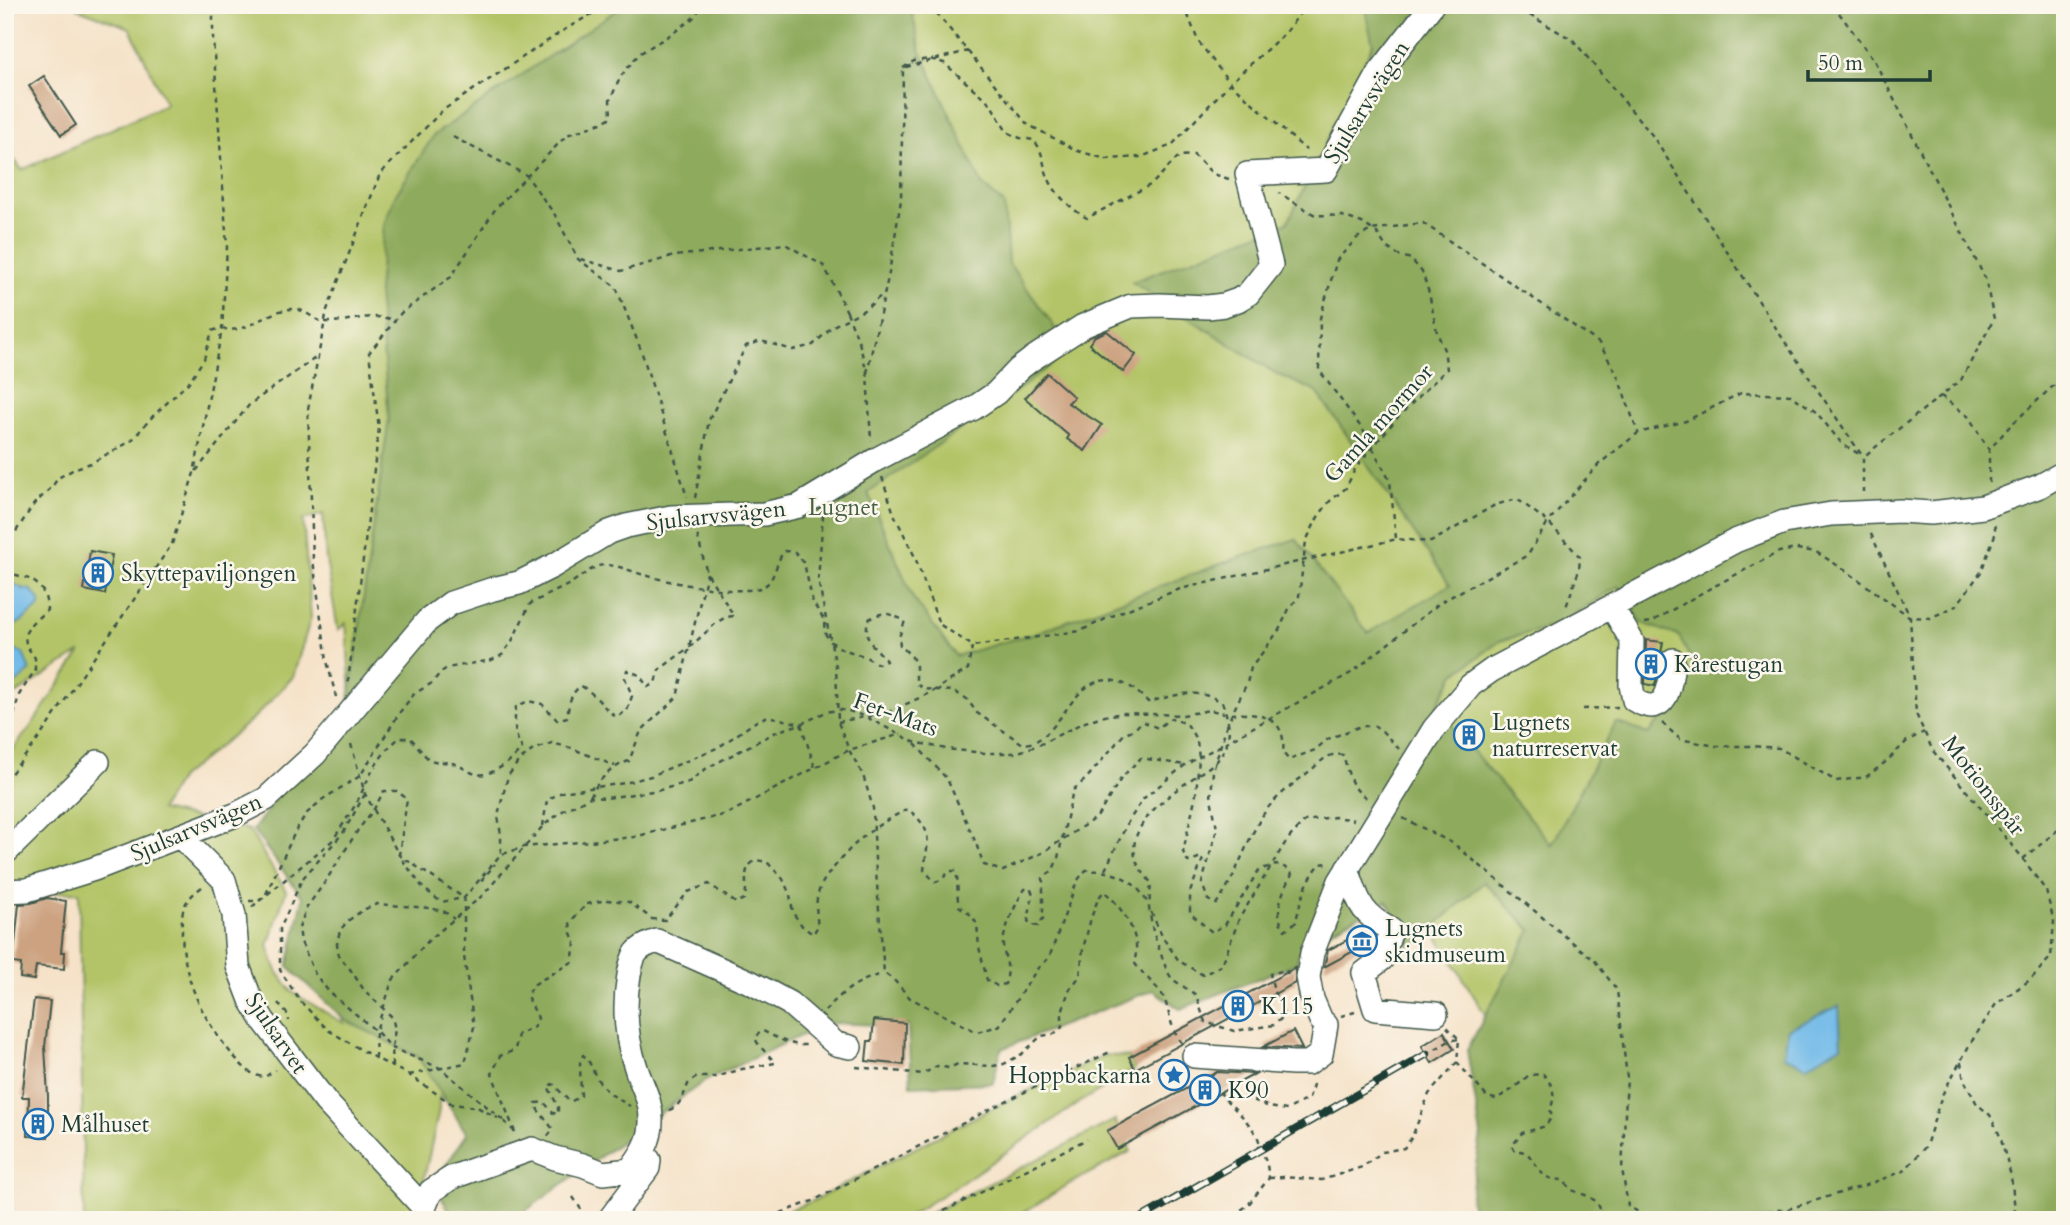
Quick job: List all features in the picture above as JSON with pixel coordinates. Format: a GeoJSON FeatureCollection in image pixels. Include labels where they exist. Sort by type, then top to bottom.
{"type":"FeatureCollection","features":[{"type":"Feature","properties":{"kind":"street","name":"Sjulsarvsvägen"},"geometry":{"type":"LineString","coordinates":[[5,891],[27,890],[64,880],[235,815],[267,799],[315,754],[427,621],[451,603],[519,583],[609,532],[646,520],[741,515],[782,511],[799,506],[824,492],[873,449],[974,408],[996,393],[1032,359],[1083,326],[1131,306],[1208,307],[1224,305],[1248,294],[1271,265],[1247,174],[1326,170],[1375,80],[1432,5]]}},
{"type":"Feature","properties":{"kind":"street"},"geometry":{"type":"LineString","coordinates":[[1194,1056],[1308,1063],[1321,1054],[1326,1025],[1312,999],[1308,977],[1312,953],[1340,881],[1434,729],[1471,685],[1492,670],[1617,615],[1750,534],[1784,522],[1818,515],[1900,511],[1931,513],[1983,507],[2040,486],[2065,472]]}},
{"type":"Feature","properties":{"kind":"street"},"geometry":{"type":"LineString","coordinates":[[1617,615],[1632,641],[1631,685],[1634,700],[1646,707],[1655,706],[1664,699],[1671,686],[1673,660]]}},
{"type":"Feature","properties":{"kind":"street"},"geometry":{"type":"LineString","coordinates":[[5,853],[98,762]]}},
{"type":"Feature","properties":{"kind":"street","name":"Sjulsarvet"},"geometry":{"type":"LineString","coordinates":[[180,836],[225,882],[234,915],[238,966],[251,1000],[326,1102],[424,1214]]}},
{"type":"Feature","properties":{"kind":"street"},"geometry":{"type":"LineString","coordinates":[[1347,869],[1361,907],[1375,921],[1391,929],[1382,960],[1364,973],[1376,1009],[1436,1014]]}},
{"type":"Feature","properties":{"kind":"street"},"geometry":{"type":"LineString","coordinates":[[609,1220],[648,1168],[652,1120],[648,1095],[628,1041],[625,1013],[632,959],[642,946],[657,941],[752,983],[789,1003],[836,1044],[850,1047]]}},
{"type":"Feature","properties":{"kind":"street"},"geometry":{"type":"LineString","coordinates":[[424,1214],[431,1191],[453,1177],[532,1149],[603,1173],[629,1170],[650,1139]]}},
{"type":"Feature","properties":{"kind":"path"},"geometry":{"type":"LineString","coordinates":[[5,781],[37,741],[172,544],[194,473],[222,329],[227,247],[213,5]]}},
{"type":"Feature","properties":{"kind":"path"},"geometry":{"type":"LineString","coordinates":[[607,5],[564,30],[443,110],[380,174],[327,310],[308,409],[313,560],[327,661],[366,794],[399,856],[423,888],[441,902],[464,898],[491,870],[501,854],[498,816],[508,776],[518,762],[533,750],[552,743],[615,765]]}},
{"type":"Feature","properties":{"kind":"path"},"geometry":{"type":"LineString","coordinates":[[348,681],[379,428],[369,353],[401,313],[451,277],[496,208],[567,135],[611,117],[610,100],[621,76],[639,54],[693,18],[703,5]]}},
{"type":"Feature","properties":{"kind":"path"},"geometry":{"type":"LineString","coordinates":[[930,5],[1027,124],[1078,152],[1106,159],[1141,158],[1172,145],[1230,83],[1286,32],[1306,5]]}},
{"type":"Feature","properties":{"kind":"path"},"geometry":{"type":"LineString","coordinates":[[1184,5],[1198,41],[1230,83],[1326,170]]}},
{"type":"Feature","properties":{"kind":"path"},"geometry":{"type":"LineString","coordinates":[[1512,5],[1573,40],[1652,135],[1785,342],[1863,457],[1862,513],[1910,617]]}},
{"type":"Feature","properties":{"kind":"path"},"geometry":{"type":"LineString","coordinates":[[1833,5],[1874,60],[1985,278],[1994,319],[1961,380],[1863,457]]}},
{"type":"Feature","properties":{"kind":"path"},"geometry":{"type":"LineString","coordinates":[[903,68],[968,51]]}},
{"type":"Feature","properties":{"kind":"path"},"geometry":{"type":"LineString","coordinates":[[903,68],[914,61],[930,59],[944,63],[990,103],[1007,132],[1034,140],[1043,151],[1049,180],[1074,212],[1087,218],[1152,184],[1179,156],[1194,155],[1213,174],[1224,178],[1234,179],[1247,174]]}},
{"type":"Feature","properties":{"kind":"path"},"geometry":{"type":"LineString","coordinates":[[867,373],[901,200],[903,68]]}},
{"type":"Feature","properties":{"kind":"path"},"geometry":{"type":"LineString","coordinates":[[248,911],[333,840],[356,804],[373,769],[387,749],[399,738],[410,738],[428,758],[460,765],[475,774],[495,773],[522,748],[517,740],[514,719],[516,707],[528,701],[542,704],[558,720],[567,717],[570,699],[581,685],[593,692],[616,717],[627,711],[632,696],[625,678],[627,670],[639,675],[648,687],[655,682],[659,670],[716,623],[734,616],[707,573],[676,456],[642,350],[616,287],[578,258],[555,215],[526,175],[453,137]]}},
{"type":"Feature","properties":{"kind":"path","name":"Gamla mormor"},"geometry":{"type":"LineString","coordinates":[[1247,174],[1314,215],[1342,216],[1362,223],[1377,233],[1386,247],[1398,256],[1411,259],[1422,272],[1429,293],[1447,369],[1398,417],[1356,467],[1346,488],[1329,501],[1318,517],[1306,541],[1299,596],[1279,630],[1251,668],[1247,683],[1228,714],[1229,720],[1219,746],[1211,798],[1217,829],[1202,883],[1208,900],[1216,904],[1224,894],[1267,809],[1324,758],[1334,753],[1343,755],[1356,791],[1380,816]]}},
{"type":"Feature","properties":{"kind":"path"},"geometry":{"type":"LineString","coordinates":[[1397,539],[1390,481],[1363,430],[1319,370],[1320,317],[1337,260],[1357,238],[1371,230],[1423,223],[1598,343],[1617,374],[1637,433]]}},
{"type":"Feature","properties":{"kind":"path"},"geometry":{"type":"LineString","coordinates":[[578,258],[621,271],[674,256],[785,244],[824,266],[859,342],[867,373],[873,449],[894,514],[915,557],[939,624],[973,646],[1080,631],[1180,589],[1397,539],[1431,542],[1495,505],[1517,499],[1549,522],[1580,557],[1579,570],[1566,606]]}},
{"type":"Feature","properties":{"kind":"path"},"geometry":{"type":"LineString","coordinates":[[692,516],[709,420],[746,346],[761,341],[793,351],[813,345],[833,326],[866,309],[885,292]]}},
{"type":"Feature","properties":{"kind":"path"},"geometry":{"type":"LineString","coordinates":[[5,548],[34,504],[58,478],[131,441],[188,383],[204,359],[212,331],[218,328],[236,330],[280,312],[295,309],[325,322],[361,317],[390,318],[395,321]]}},
{"type":"Feature","properties":{"kind":"path"},"geometry":{"type":"LineString","coordinates":[[194,473],[250,404],[318,356]]}},
{"type":"Feature","properties":{"kind":"path"},"geometry":{"type":"LineString","coordinates":[[1989,450],[2010,426],[2065,375]]}},
{"type":"Feature","properties":{"kind":"path"},"geometry":{"type":"LineString","coordinates":[[1105,870],[1143,798],[1185,765],[1351,673],[1441,602],[1528,555],[1549,522],[1599,464],[1637,433],[1686,421],[1741,393],[1791,395],[1816,412],[1843,445],[1863,457]]}},
{"type":"Feature","properties":{"kind":"path"},"geometry":{"type":"LineString","coordinates":[[1940,396],[1969,417],[1989,450],[1989,493]]}},
{"type":"Feature","properties":{"kind":"path"},"geometry":{"type":"LineString","coordinates":[[824,492],[818,580],[836,667],[838,722],[863,775],[873,807],[884,974]]}},
{"type":"Feature","properties":{"kind":"path"},"geometry":{"type":"LineString","coordinates":[[1617,615],[1651,622],[1779,552],[1796,549],[1816,552],[1910,617],[1930,618],[1956,606],[1981,572],[1996,532],[1994,519]]}},
{"type":"Feature","properties":{"kind":"path"},"geometry":{"type":"LineString","coordinates":[[274,999],[288,1015],[290,1026],[286,1049],[274,1071],[265,1077],[256,1076],[246,1070],[209,1024],[192,989],[187,973],[182,919],[184,907],[191,896],[204,886],[219,881],[225,882],[248,901],[259,901],[266,894],[290,840],[306,814],[323,799],[360,776],[414,694],[432,683],[447,668],[492,660],[502,655],[530,604],[602,564],[621,567],[652,578],[704,588],[757,589],[766,586],[777,560],[784,551],[795,552],[804,563],[813,603],[825,621],[824,629],[831,642],[878,664],[886,661],[865,634],[868,620],[876,614],[891,614],[905,621],[899,637],[900,645],[912,657],[916,666],[916,683],[923,689],[953,691],[967,699],[977,713],[1023,744],[1031,744],[1047,734],[1082,690],[1094,683],[1105,681],[1129,686],[1149,702],[1198,693],[1222,702],[1228,714]]}},
{"type":"Feature","properties":{"kind":"path"},"geometry":{"type":"LineString","coordinates":[[5,573],[34,581],[44,590],[47,599],[47,610],[24,634],[26,645],[35,658],[36,670],[19,695],[13,719],[5,732]]}},
{"type":"Feature","properties":{"kind":"path"},"geometry":{"type":"LineString","coordinates":[[590,797],[595,787],[615,765],[629,761],[641,732],[677,697],[707,573]]}},
{"type":"Feature","properties":{"kind":"path","name":"Motionsspår"},"geometry":{"type":"LineString","coordinates":[[1678,1220],[1788,1209],[1904,1171],[1926,1146],[1942,1095],[1996,1004],[2030,980],[2052,957],[2054,922],[2046,891],[2023,859],[1933,751],[1916,713],[1910,617]]}},
{"type":"Feature","properties":{"kind":"path"},"geometry":{"type":"LineString","coordinates":[[838,722],[889,712],[936,690],[968,669],[973,646]]}},
{"type":"Feature","properties":{"kind":"path"},"geometry":{"type":"LineString","coordinates":[[1583,709],[1618,707]]}},
{"type":"Feature","properties":{"kind":"path","name":"Fet-Mats"},"geometry":{"type":"LineString","coordinates":[[374,1058],[376,1031],[392,981],[429,940],[484,895],[543,826],[564,810],[590,797],[660,790],[689,782],[707,768],[778,731],[838,710],[866,717],[914,742],[985,753],[1016,753],[1041,744],[1080,724],[1123,713],[1183,715],[1210,710],[1228,714],[1253,714],[1269,719]]}},
{"type":"Feature","properties":{"kind":"path"},"geometry":{"type":"LineString","coordinates":[[543,826],[547,800],[562,792],[625,783],[651,776],[719,747],[768,716],[801,724],[815,768]]}},
{"type":"Feature","properties":{"kind":"path"},"geometry":{"type":"LineString","coordinates":[[516,1132],[492,1074],[500,1056],[515,1050],[519,1034],[534,1027],[538,1017],[527,996],[533,985],[572,962],[575,943],[570,922],[587,904],[607,900],[629,902],[652,919],[665,920],[688,892],[709,884],[736,903],[744,899],[748,890],[745,875],[749,864],[756,860],[767,862],[783,880],[790,895],[793,913],[803,928],[813,934],[818,926],[816,912],[820,888],[854,844],[874,827],[908,809],[923,822],[929,836],[925,870],[935,882],[950,871],[956,871],[959,906],[971,915],[977,924],[987,980],[997,986],[1005,984],[1009,974],[1002,944],[1012,912],[1024,889],[1030,888],[1033,894],[1028,920],[1031,925],[1038,926],[1043,919],[1043,878],[1053,870],[1064,839],[1073,790],[1086,779],[1125,733],[1135,729],[1142,721],[1158,728],[1171,718],[1187,724],[1197,741],[1199,758],[1196,794],[1183,852],[1188,862],[1201,857],[1203,859],[1190,892],[1190,913],[1212,932],[1225,925],[1259,870],[1280,864],[1292,874],[1285,886],[1278,914],[1285,930],[1296,922],[1300,901],[1312,874],[1320,864],[1335,862],[1347,869]]}},
{"type":"Feature","properties":{"kind":"path"},"geometry":{"type":"LineString","coordinates":[[1269,719],[1278,726],[1284,738],[1283,753],[1289,760],[1315,750],[1328,739],[1361,726],[1375,726],[1401,751],[1409,768]]}},
{"type":"Feature","properties":{"kind":"path"},"geometry":{"type":"LineString","coordinates":[[1229,720],[1229,741],[1216,762],[1156,806],[1135,840],[1134,852],[1138,866],[1151,883],[1149,908],[1153,932],[1167,971],[1172,979],[1195,995],[1205,1022],[1234,1031],[1274,1026],[1284,1016],[1270,974],[1286,970],[1289,978]]}},
{"type":"Feature","properties":{"kind":"path"},"geometry":{"type":"LineString","coordinates":[[1660,721],[1680,738],[1715,746],[1779,748],[1836,781],[1866,777],[1907,741],[1924,732]]}},
{"type":"Feature","properties":{"kind":"path"},"geometry":{"type":"LineString","coordinates":[[501,854],[524,847],[634,836],[727,814],[849,750],[901,734]]}},
{"type":"Feature","properties":{"kind":"path"},"geometry":{"type":"LineString","coordinates":[[914,742],[947,779],[984,865],[1003,871],[1042,853],[1097,817],[1122,777],[1141,758],[1185,765]]}},
{"type":"Feature","properties":{"kind":"path"},"geometry":{"type":"LineString","coordinates":[[366,794],[343,833],[302,879],[280,929],[280,970],[300,1001],[328,1030],[374,1058],[410,1074],[452,1104],[477,1107],[503,1120],[440,1068],[392,1048],[329,992],[315,974],[301,942],[299,928],[307,907],[384,791],[397,791],[407,799],[399,856]]}},
{"type":"Feature","properties":{"kind":"path"},"geometry":{"type":"LineString","coordinates":[[813,1023],[840,995],[870,977],[884,974],[894,980],[911,998],[977,1032],[999,1026],[1038,968],[1049,958],[1077,881],[1086,870],[1105,870],[1131,881],[1146,900],[1163,938],[1179,961],[1203,975],[1222,965],[1239,919],[1287,839],[1305,821],[1397,814],[1454,844],[1595,961],[1617,990],[1627,1078],[1622,1168],[1628,1206],[1652,1220]]}},
{"type":"Feature","properties":{"kind":"path"},"geometry":{"type":"LineString","coordinates":[[2023,859],[2065,824]]}},
{"type":"Feature","properties":{"kind":"path"},"geometry":{"type":"LineString","coordinates":[[399,856],[464,898]]}},
{"type":"Feature","properties":{"kind":"path"},"geometry":{"type":"LineString","coordinates":[[410,1074],[465,1063],[474,1027],[464,956],[464,898]]}},
{"type":"Feature","properties":{"kind":"path"},"geometry":{"type":"LineString","coordinates":[[394,1067],[392,1048],[395,1029],[391,1017],[363,990],[339,956],[337,944],[341,930],[349,920],[377,904],[430,908],[445,912],[454,919]]}},
{"type":"Feature","properties":{"kind":"path"},"geometry":{"type":"LineString","coordinates":[[1269,1178],[1322,1180],[1362,1167],[1382,1153],[1404,1148],[1412,1137],[1429,1094],[1457,1062],[1458,1039],[1436,1014]]}},
{"type":"Feature","properties":{"kind":"path"},"geometry":{"type":"LineString","coordinates":[[1427,1054],[1449,1041],[1458,1039]]}},
{"type":"Feature","properties":{"kind":"path"},"geometry":{"type":"LineString","coordinates":[[762,1220],[813,1201],[995,1107],[1110,1052]]}},
{"type":"Feature","properties":{"kind":"path"},"geometry":{"type":"LineString","coordinates":[[1194,1056],[1224,1098],[1257,1135],[1267,1165],[1269,1178],[1248,1205],[1227,1220]]}},
{"type":"Feature","properties":{"kind":"path"},"geometry":{"type":"LineString","coordinates":[[1961,1061],[1964,1080],[1977,1104],[1990,1115],[2000,1136],[2011,1176],[2015,1209],[2013,1220]]}},
{"type":"Feature","properties":{"kind":"path"},"geometry":{"type":"LineString","coordinates":[[1457,1062],[1487,1097],[1496,1099],[1513,1089],[1529,1074],[1543,1074],[1552,1083],[1555,1097],[1550,1111],[1552,1116],[1546,1126],[1522,1133],[1512,1146],[1515,1152],[1528,1154],[1545,1176],[1562,1180],[1574,1191],[1597,1202],[1605,1220]]}},
{"type":"Feature","properties":{"kind":"path"},"geometry":{"type":"LineString","coordinates":[[1224,1098],[1246,1097],[1269,1107],[1287,1110],[1309,1098],[1316,1075]]}},
{"type":"Feature","properties":{"kind":"path"},"geometry":{"type":"LineString","coordinates":[[926,1220],[1087,1139]]}},
{"type":"Feature","properties":{"kind":"path"},"geometry":{"type":"LineString","coordinates":[[573,1197],[588,1220]]}},
{"type":"Feature","properties":{"kind":"green space","name":"Lugnet"},"geometry":{"type":"Polygon","coordinates":[[[75,5],[2065,5],[1930,1105],[1586,1180],[1389,857],[810,1013],[497,1124],[439,1097],[439,1110],[415,1220],[84,1220],[79,892],[5,893],[5,760],[81,652],[5,701],[5,147],[22,170],[166,104],[130,28],[81,10],[75,5]],[[323,514],[303,520],[311,617],[293,677],[254,718],[180,778],[160,810],[249,830],[286,891],[268,946],[277,971],[292,992],[345,1024],[309,965],[352,708],[346,623],[338,630],[326,560],[323,514]]]}},
{"type":"Feature","properties":{"kind":"green space","name":"Lugnet"},"geometry":{"type":"Polygon","coordinates":[[[624,5],[910,5],[921,52],[982,185],[1004,204],[1008,262],[1053,325],[1067,352],[1029,382],[868,493],[913,598],[956,656],[1035,633],[1296,539],[1368,633],[1450,585],[1317,392],[1277,374],[1132,282],[1288,222],[1373,44],[1364,5],[2065,5],[2065,1220],[1478,1220],[1470,1200],[1481,1135],[1467,1050],[1531,930],[1484,882],[1410,948],[1387,901],[1303,945],[1296,964],[1180,1009],[1153,990],[1001,1049],[993,1083],[911,1086],[908,1026],[828,1023],[706,1080],[513,1220],[455,1220],[433,1184],[467,1134],[418,1057],[345,1020],[288,967],[303,898],[253,830],[349,700],[389,418],[378,292],[384,225],[395,196],[434,135],[624,5]],[[1619,586],[1556,625],[1500,641],[1455,674],[1436,707],[1552,845],[1616,722],[1648,734],[1673,705],[1679,680],[1696,670],[1679,636],[1642,623],[1619,586]]]}},
{"type":"Feature","properties":{"kind":"green space"},"geometry":{"type":"Polygon","coordinates":[[[1105,1055],[1129,1057],[1135,1069],[1080,1102],[902,1220],[762,1220],[813,1201],[1006,1101],[1105,1055]]]}},
{"type":"Feature","properties":{"kind":"green space"},"geometry":{"type":"Polygon","coordinates":[[[1115,1120],[1131,1151],[1069,1184],[1011,1220],[917,1220],[1115,1120]]]}},
{"type":"Feature","properties":{"kind":"water"},"geometry":{"type":"Polygon","coordinates":[[[11,582],[31,590],[40,600],[40,606],[21,622],[5,630],[5,584],[11,582]]]}},
{"type":"Feature","properties":{"kind":"water"},"geometry":{"type":"Polygon","coordinates":[[[5,646],[23,653],[30,671],[11,688],[5,714],[5,646]]]}},
{"type":"Feature","properties":{"kind":"water"},"geometry":{"type":"Polygon","coordinates":[[[1839,1006],[1841,1046],[1806,1066],[1784,1056],[1788,1029],[1839,1006]]]}},
{"type":"Feature","properties":{"kind":"building"},"geometry":{"type":"Polygon","coordinates":[[[44,76],[76,125],[61,135],[29,86],[44,76]]]}},
{"type":"Feature","properties":{"kind":"building"},"geometry":{"type":"Polygon","coordinates":[[[1107,331],[1136,355],[1123,372],[1089,344],[1095,336],[1107,331]]]}},
{"type":"Feature","properties":{"kind":"building"},"geometry":{"type":"Polygon","coordinates":[[[1047,373],[1074,397],[1068,403],[1102,425],[1085,451],[1067,439],[1069,436],[1025,398],[1047,373]]]}},
{"type":"Feature","properties":{"kind":"building","name":"Skyttepaviljongen"},"geometry":{"type":"Polygon","coordinates":[[[90,551],[112,555],[105,594],[84,590],[90,551]]]}},
{"type":"Feature","properties":{"kind":"building"},"geometry":{"type":"Polygon","coordinates":[[[1646,640],[1663,642],[1655,686],[1645,684],[1646,640]]]}},
{"type":"Feature","properties":{"kind":"building","name":"Lugnets naturreservat"},"geometry":{"type":"Polygon","coordinates":[[[1465,725],[1473,725],[1478,734],[1476,741],[1465,743],[1460,738],[1460,730],[1465,725]]]}},
{"type":"Feature","properties":{"kind":"building"},"geometry":{"type":"Polygon","coordinates":[[[47,898],[66,901],[61,952],[65,952],[64,969],[36,966],[34,980],[20,978],[21,964],[13,963],[19,904],[47,898]]]}},
{"type":"Feature","properties":{"kind":"building"},"geometry":{"type":"Polygon","coordinates":[[[1364,931],[1374,937],[1370,951],[1363,955],[1359,948],[1324,967],[1328,950],[1364,931]]]}},
{"type":"Feature","properties":{"kind":"building","name":"K115"},"geometry":{"type":"Polygon","coordinates":[[[1295,968],[1295,983],[1135,1069],[1129,1057],[1295,968]]]}},
{"type":"Feature","properties":{"kind":"building"},"geometry":{"type":"Polygon","coordinates":[[[34,999],[50,1001],[45,1047],[48,1137],[28,1136],[29,1097],[22,1097],[34,999]]]}},
{"type":"Feature","properties":{"kind":"building"},"geometry":{"type":"Polygon","coordinates":[[[874,1020],[905,1023],[904,1065],[866,1061],[874,1020]]]}},
{"type":"Feature","properties":{"kind":"building"},"geometry":{"type":"Polygon","coordinates":[[[1293,1031],[1302,1049],[1263,1047],[1293,1031]]]}},
{"type":"Feature","properties":{"kind":"building"},"geometry":{"type":"Polygon","coordinates":[[[1444,1032],[1454,1049],[1432,1063],[1422,1046],[1444,1032]]]}},
{"type":"Feature","properties":{"kind":"building","name":"K90"},"geometry":{"type":"Polygon","coordinates":[[[1217,1072],[1255,1074],[1117,1149],[1107,1131],[1217,1072]]]}},
{"type":"Feature","properties":{"kind":"railway"},"geometry":{"type":"LineString","coordinates":[[1138,1220],[1427,1054]]}},
{"type":"Feature","properties":{"kind":"place","name":"Skyttepaviljongen"},"geometry":{"type":"Point","coordinates":[98,573]}},
{"type":"Feature","properties":{"kind":"place","name":"Kårestugan"},"geometry":{"type":"Point","coordinates":[1651,664]}},
{"type":"Feature","properties":{"kind":"place","name":"Lugnets naturreservat"},"geometry":{"type":"Point","coordinates":[1469,735]}},
{"type":"Feature","properties":{"kind":"place","name":"Lugnets skidmuseum"},"geometry":{"type":"Point","coordinates":[1362,941]}},
{"type":"Feature","properties":{"kind":"place","name":"K115"},"geometry":{"type":"Point","coordinates":[1238,1006]}},
{"type":"Feature","properties":{"kind":"place","name":"Hoppbackarna"},"geometry":{"type":"Point","coordinates":[1174,1075]}},
{"type":"Feature","properties":{"kind":"place","name":"K90"},"geometry":{"type":"Point","coordinates":[1205,1090]}},
{"type":"Feature","properties":{"kind":"place","name":"Målhuset"},"geometry":{"type":"Point","coordinates":[38,1124]}}]}
